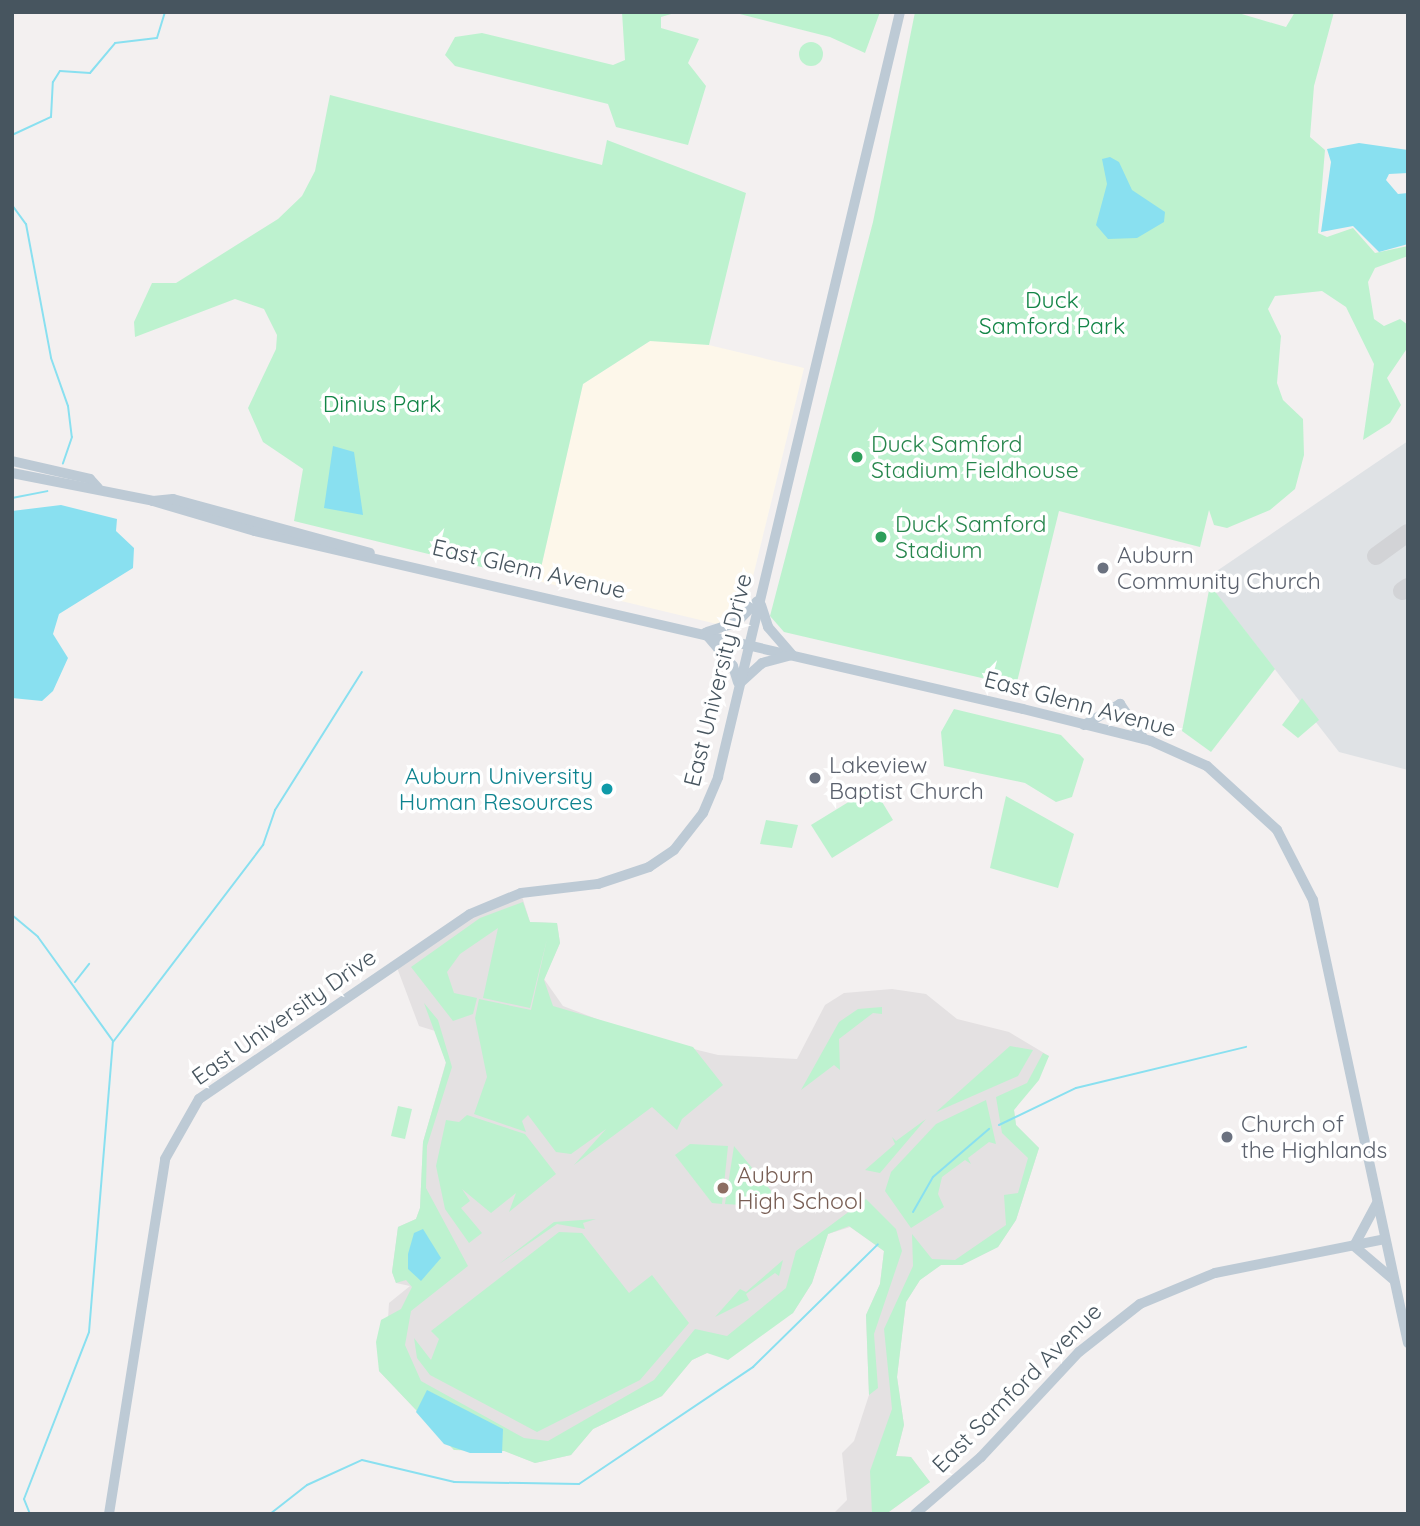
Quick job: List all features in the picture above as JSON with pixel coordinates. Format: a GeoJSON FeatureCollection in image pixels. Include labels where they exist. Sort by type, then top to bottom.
{"type":"FeatureCollection","features":[{"type":"Feature","properties":{"kind":"main road","name":"East University Drive"},"geometry":{"type":"LineString","coordinates":[[109,1514],[165,1159],[184,1118],[241,1068],[483,907],[521,894],[628,876],[662,859],[710,799],[900,12]]}},
{"type":"Feature","properties":{"kind":"main road","name":"East Glenn Avenue"},"geometry":{"type":"LineString","coordinates":[[12,461],[90,479],[97,488]]}},
{"type":"Feature","properties":{"kind":"main road","name":"East Glenn Avenue"},"geometry":{"type":"LineString","coordinates":[[12,473],[153,500],[231,525],[370,553],[1146,740],[1227,780],[1262,812],[1294,856],[1320,923],[1408,1343]]}},
{"type":"Feature","properties":{"kind":"main road"},"geometry":{"type":"LineString","coordinates":[[760,597],[763,619],[792,654],[762,663],[739,685],[733,666],[704,632],[737,622],[760,597]]}},
{"type":"Feature","properties":{"kind":"main road"},"geometry":{"type":"LineString","coordinates":[[1084,725],[1120,704],[1146,740]]}},
{"type":"Feature","properties":{"kind":"main road"},"geometry":{"type":"LineString","coordinates":[[1378,1201],[1354,1246],[1394,1280]]}},
{"type":"Feature","properties":{"kind":"main road","name":"East Samford Avenue"},"geometry":{"type":"LineString","coordinates":[[915,1514],[1132,1308],[1203,1276],[1385,1239]]}},
{"type":"Feature","properties":{"kind":"shaded area"},"geometry":{"type":"Polygon","coordinates":[[[650,341],[692,341],[804,368],[746,605],[721,625],[538,581],[583,384],[650,341]]]}},
{"type":"Feature","properties":{"kind":"shaded area"},"geometry":{"type":"Polygon","coordinates":[[[1408,441],[1408,770],[1339,752],[1205,579],[1408,441]]]}},
{"type":"Feature","properties":{"kind":"shaded area","name":"Auburn High School"},"geometry":{"type":"Polygon","coordinates":[[[521,893],[530,922],[557,923],[560,943],[544,979],[563,1006],[641,1036],[718,1055],[797,1059],[825,1005],[844,993],[892,989],[926,994],[957,1019],[1009,1032],[1049,1056],[1014,1110],[1016,1125],[1039,1148],[1016,1220],[998,1247],[962,1265],[941,1265],[920,1280],[906,1302],[897,1377],[904,1425],[896,1456],[911,1457],[930,1482],[886,1514],[833,1514],[847,1500],[842,1453],[854,1441],[869,1395],[866,1315],[880,1284],[884,1251],[850,1227],[828,1234],[812,1283],[793,1313],[692,1360],[662,1396],[593,1429],[571,1455],[535,1463],[505,1451],[454,1450],[379,1371],[381,1320],[388,1318],[389,1303],[410,1286],[396,1283],[392,1272],[398,1227],[416,1219],[420,1208],[423,1142],[446,1062],[435,1031],[419,1026],[396,965],[469,914],[521,893]]]}},
{"type":"Feature","properties":{"kind":"green space"},"geometry":{"type":"Polygon","coordinates":[[[622,12],[678,12],[661,17],[661,28],[699,39],[688,63],[706,86],[688,145],[616,127],[608,104],[455,66],[445,55],[455,37],[482,33],[613,65],[625,60],[622,12]]]}},
{"type":"Feature","properties":{"kind":"green space"},"geometry":{"type":"Polygon","coordinates":[[[732,12],[880,12],[865,53],[830,37],[732,12]]]}},
{"type":"Feature","properties":{"kind":"green space","name":"Duck Samford Park"},"geometry":{"type":"Polygon","coordinates":[[[915,12],[1235,12],[1286,27],[1295,12],[1334,12],[1314,86],[1310,137],[1325,150],[1318,233],[1327,237],[1353,228],[1375,253],[1408,246],[1408,256],[1375,268],[1368,282],[1374,319],[1384,326],[1400,319],[1408,325],[1408,347],[1387,378],[1401,405],[1390,423],[1363,440],[1374,364],[1346,307],[1322,291],[1275,296],[1268,309],[1281,336],[1277,383],[1283,400],[1303,419],[1304,455],[1295,489],[1270,510],[1227,528],[1214,525],[1209,510],[1200,547],[1059,511],[1016,686],[784,632],[770,616],[873,222],[915,12]]]}},
{"type":"Feature","properties":{"kind":"green space"},"geometry":{"type":"Polygon","coordinates":[[[811,42],[820,45],[823,54],[820,63],[811,66],[802,63],[799,54],[802,45],[811,42]]]}},
{"type":"Feature","properties":{"kind":"green space","name":"Dinius Park"},"geometry":{"type":"Polygon","coordinates":[[[330,95],[602,165],[607,140],[746,193],[709,345],[650,341],[583,384],[538,581],[294,521],[303,469],[263,442],[248,408],[276,349],[277,335],[264,309],[235,299],[135,337],[134,322],[152,283],[176,283],[278,219],[302,196],[315,171],[330,95]]]}},
{"type":"Feature","properties":{"kind":"green space"},"geometry":{"type":"Polygon","coordinates":[[[1210,585],[1275,669],[1211,752],[1182,731],[1210,585]]]}},
{"type":"Feature","properties":{"kind":"green space"},"geometry":{"type":"Polygon","coordinates":[[[1302,698],[1319,720],[1298,738],[1282,725],[1302,698]]]}},
{"type":"Feature","properties":{"kind":"green space"},"geometry":{"type":"Polygon","coordinates":[[[954,709],[1061,735],[1084,759],[1072,797],[1056,802],[1025,783],[944,766],[941,732],[954,709]]]}},
{"type":"Feature","properties":{"kind":"green space"},"geometry":{"type":"Polygon","coordinates":[[[873,787],[893,820],[832,858],[811,825],[873,787]]]}},
{"type":"Feature","properties":{"kind":"green space"},"geometry":{"type":"Polygon","coordinates":[[[1006,796],[1074,834],[1058,888],[990,868],[1006,796]]]}},
{"type":"Feature","properties":{"kind":"green space"},"geometry":{"type":"Polygon","coordinates":[[[766,820],[798,825],[792,848],[760,844],[766,820]]]}},
{"type":"Feature","properties":{"kind":"green space"},"geometry":{"type":"Polygon","coordinates":[[[523,902],[530,922],[557,923],[560,943],[544,980],[553,1006],[693,1047],[723,1085],[682,1119],[677,1130],[652,1107],[574,1165],[606,1129],[571,1154],[556,1152],[528,1115],[522,1121],[526,1132],[474,1114],[487,1077],[475,1018],[479,999],[531,1010],[547,939],[530,1008],[483,998],[498,928],[460,954],[447,972],[454,993],[477,998],[473,1014],[453,1021],[411,967],[480,918],[523,902]]]}},
{"type":"Feature","properties":{"kind":"green space"},"geometry":{"type":"Polygon","coordinates":[[[424,1003],[438,1020],[452,1067],[427,1146],[426,1188],[468,1266],[411,1311],[405,1345],[421,1381],[524,1438],[548,1441],[654,1380],[695,1329],[727,1336],[786,1288],[796,1251],[866,1199],[896,1229],[902,1251],[874,1334],[878,1388],[869,1395],[866,1315],[880,1284],[884,1251],[849,1226],[828,1234],[812,1283],[793,1313],[728,1360],[707,1353],[692,1360],[662,1396],[593,1429],[571,1455],[535,1463],[504,1451],[454,1450],[379,1371],[376,1342],[381,1320],[401,1309],[412,1287],[406,1280],[396,1283],[392,1272],[398,1227],[416,1219],[420,1208],[423,1142],[446,1063],[424,1003]]]}},
{"type":"Feature","properties":{"kind":"green space"},"geometry":{"type":"Polygon","coordinates":[[[882,1007],[882,1014],[873,1013],[839,1039],[840,1070],[834,1065],[801,1090],[839,1022],[858,1009],[882,1007]]]}},
{"type":"Feature","properties":{"kind":"green space"},"geometry":{"type":"Polygon","coordinates":[[[1010,1046],[1033,1050],[1018,1076],[936,1112],[1010,1046]]]}},
{"type":"Feature","properties":{"kind":"green space"},"geometry":{"type":"Polygon","coordinates":[[[1043,1053],[1049,1056],[1039,1080],[1014,1110],[1016,1125],[1039,1148],[1016,1220],[998,1247],[962,1265],[941,1265],[920,1280],[906,1302],[897,1377],[904,1425],[896,1456],[911,1457],[930,1482],[886,1514],[872,1514],[870,1471],[892,1409],[884,1329],[913,1266],[912,1234],[932,1259],[955,1260],[1006,1225],[1004,1195],[1018,1193],[1028,1158],[1002,1133],[996,1097],[1027,1083],[1043,1053]]]}},
{"type":"Feature","properties":{"kind":"green space"},"geometry":{"type":"Polygon","coordinates":[[[986,1100],[996,1144],[989,1142],[968,1158],[971,1164],[965,1160],[942,1177],[938,1194],[944,1207],[911,1228],[885,1191],[891,1172],[936,1124],[986,1100]]]}},
{"type":"Feature","properties":{"kind":"green space"},"geometry":{"type":"Polygon","coordinates":[[[398,1106],[412,1109],[405,1139],[391,1136],[398,1106]]]}},
{"type":"Feature","properties":{"kind":"green space"},"geometry":{"type":"Polygon","coordinates":[[[467,1115],[525,1134],[556,1174],[509,1212],[516,1193],[491,1213],[462,1189],[470,1201],[461,1208],[482,1233],[469,1243],[445,1209],[436,1166],[446,1120],[459,1122],[467,1115]]]}},
{"type":"Feature","properties":{"kind":"green space"},"geometry":{"type":"Polygon","coordinates":[[[926,1119],[880,1173],[865,1170],[895,1144],[892,1137],[896,1141],[926,1119]]]}},
{"type":"Feature","properties":{"kind":"green space"},"geometry":{"type":"Polygon","coordinates":[[[690,1144],[728,1146],[722,1204],[712,1203],[675,1155],[690,1144]]]}},
{"type":"Feature","properties":{"kind":"green space"},"geometry":{"type":"Polygon","coordinates":[[[734,1146],[773,1193],[757,1206],[725,1204],[734,1146]]]}},
{"type":"Feature","properties":{"kind":"green space"},"geometry":{"type":"Polygon","coordinates":[[[596,1219],[583,1223],[585,1229],[557,1224],[499,1264],[554,1222],[596,1219]]]}},
{"type":"Feature","properties":{"kind":"green space"},"geometry":{"type":"Polygon","coordinates":[[[559,1232],[582,1233],[629,1293],[652,1275],[689,1323],[640,1380],[537,1432],[430,1375],[417,1358],[414,1338],[431,1360],[439,1339],[431,1331],[559,1232]]]}},
{"type":"Feature","properties":{"kind":"green space"},"geometry":{"type":"Polygon","coordinates":[[[783,1260],[779,1276],[775,1273],[746,1294],[749,1300],[715,1317],[740,1289],[746,1292],[783,1260]]]}},
{"type":"Feature","properties":{"kind":"water"},"geometry":{"type":"Polygon","coordinates":[[[1359,143],[1408,150],[1408,173],[1389,174],[1386,180],[1398,194],[1408,193],[1408,244],[1379,252],[1353,226],[1321,232],[1331,162],[1327,149],[1359,143]]]}},
{"type":"Feature","properties":{"kind":"water"},"geometry":{"type":"Polygon","coordinates":[[[1110,157],[1119,162],[1132,190],[1165,212],[1164,222],[1137,238],[1108,239],[1096,225],[1107,184],[1102,159],[1110,157]]]}},
{"type":"Feature","properties":{"kind":"water"},"geometry":{"type":"Polygon","coordinates":[[[333,446],[354,452],[363,515],[324,508],[333,446]]]}},
{"type":"Feature","properties":{"kind":"water"},"geometry":{"type":"Polygon","coordinates":[[[61,505],[117,519],[116,531],[134,548],[133,568],[59,614],[53,634],[68,658],[53,691],[42,701],[12,698],[12,511],[61,505]]]}},
{"type":"Feature","properties":{"kind":"water"},"geometry":{"type":"Polygon","coordinates":[[[423,1229],[441,1258],[421,1281],[408,1269],[408,1254],[414,1233],[423,1229]]]}},
{"type":"Feature","properties":{"kind":"water"},"geometry":{"type":"Polygon","coordinates":[[[427,1390],[503,1429],[502,1453],[470,1453],[444,1444],[416,1412],[427,1390]]]}},
{"type":"Feature","properties":{"kind":"waterway"},"geometry":{"type":"LineString","coordinates":[[12,135],[51,117],[53,82],[60,71],[90,73],[115,43],[157,38],[165,12]]}},
{"type":"Feature","properties":{"kind":"waterway"},"geometry":{"type":"LineString","coordinates":[[12,205],[26,224],[51,358],[68,406],[72,437],[63,463]]}},
{"type":"Feature","properties":{"kind":"waterway"},"geometry":{"type":"LineString","coordinates":[[12,498],[47,491]]}},
{"type":"Feature","properties":{"kind":"waterway"},"geometry":{"type":"LineString","coordinates":[[30,1514],[24,1499],[89,1332],[113,1042],[263,845],[275,810],[362,672]]}},
{"type":"Feature","properties":{"kind":"waterway"},"geometry":{"type":"LineString","coordinates":[[12,915],[38,937],[113,1041]]}},
{"type":"Feature","properties":{"kind":"waterway"},"geometry":{"type":"LineString","coordinates":[[75,982],[89,964]]}},
{"type":"Feature","properties":{"kind":"waterway"},"geometry":{"type":"LineString","coordinates":[[999,1125],[1076,1088],[1246,1047]]}},
{"type":"Feature","properties":{"kind":"waterway"},"geometry":{"type":"LineString","coordinates":[[913,1212],[933,1177],[989,1129]]}},
{"type":"Feature","properties":{"kind":"waterway"},"geometry":{"type":"LineString","coordinates":[[270,1514],[307,1485],[362,1460],[454,1482],[579,1484],[753,1367],[878,1244]]}},
{"type":"Feature","properties":{"kind":"taxiway"},"geometry":{"type":"LineString","coordinates":[[1376,556],[1408,533]]}},
{"type":"Feature","properties":{"kind":"taxiway"},"geometry":{"type":"LineString","coordinates":[[1402,591],[1408,587]]}},
{"type":"Feature","properties":{"kind":"place","name":"Duck Samford Stadium Fieldhouse"},"geometry":{"type":"Point","coordinates":[857,457]}},
{"type":"Feature","properties":{"kind":"place","name":"Duck Samford Stadium"},"geometry":{"type":"Point","coordinates":[881,537]}},
{"type":"Feature","properties":{"kind":"place","name":"Auburn Community Church"},"geometry":{"type":"Point","coordinates":[1103,568]}},
{"type":"Feature","properties":{"kind":"place","name":"Lakeview Baptist Church"},"geometry":{"type":"Point","coordinates":[815,778]}},
{"type":"Feature","properties":{"kind":"place","name":"Auburn University Human Resources"},"geometry":{"type":"Point","coordinates":[607,789]}},
{"type":"Feature","properties":{"kind":"place","name":"Church of the Highlands"},"geometry":{"type":"Point","coordinates":[1227,1137]}},
{"type":"Feature","properties":{"kind":"place","name":"Auburn High School"},"geometry":{"type":"Point","coordinates":[723,1188]}}]}
